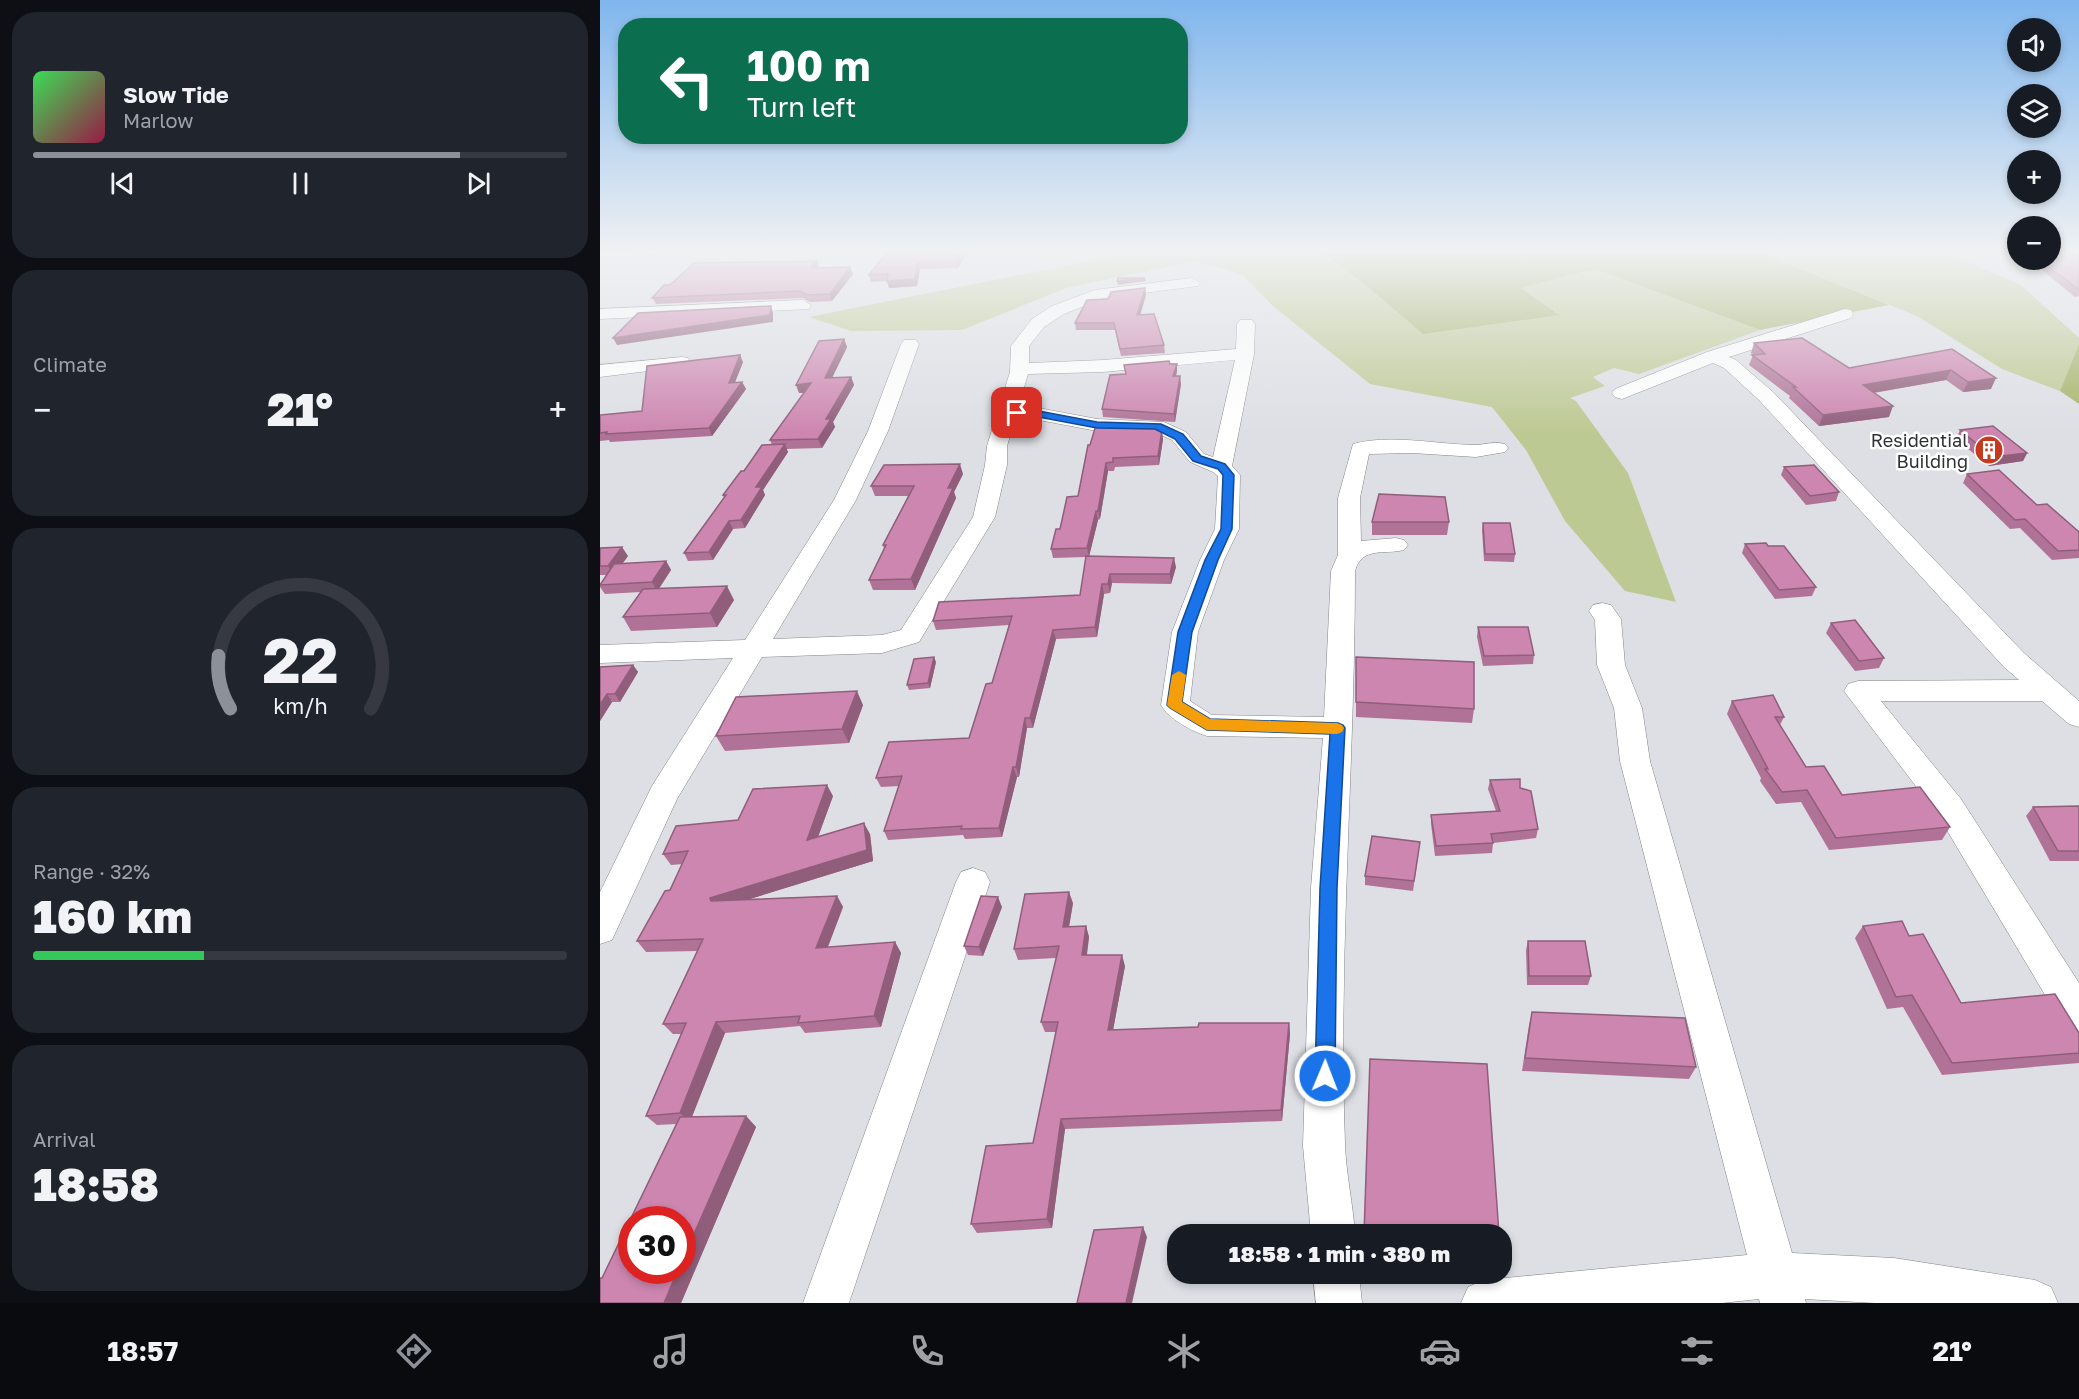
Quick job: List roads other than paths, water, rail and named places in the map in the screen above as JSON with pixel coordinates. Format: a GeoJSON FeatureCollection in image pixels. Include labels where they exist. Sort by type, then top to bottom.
{"type":"FeatureCollection","features":[{"type":"Feature","properties":{"kind":"street"},"geometry":{"type":"LineString","coordinates":[[600,314],[672,311]]}},
{"type":"Feature","properties":{"kind":"street"},"geometry":{"type":"LineString","coordinates":[[600,654],[882,644],[910,636],[984,517],[996,465],[995,453],[1018,369],[1020,346],[1038,323],[1057,311]]}},
{"type":"Feature","properties":{"kind":"street"},"geometry":{"type":"LineString","coordinates":[[1622,393],[1713,356],[1845,314]]}},
{"type":"Feature","properties":{"kind":"street"},"geometry":{"type":"LineString","coordinates":[[1221,467],[1245,354],[1246,324]]}},
{"type":"Feature","properties":{"kind":"street"},"geometry":{"type":"LineString","coordinates":[[600,930],[663,795],[845,500],[878,431],[910,344]]}},
{"type":"Feature","properties":{"kind":"street"},"geometry":{"type":"LineString","coordinates":[[1018,369],[1103,366],[1245,354]]}},
{"type":"Feature","properties":{"kind":"street"},"geometry":{"type":"LineString","coordinates":[[1713,356],[1730,364],[1766,396],[2007,653],[2079,717]]}},
{"type":"Feature","properties":{"kind":"street"},"geometry":{"type":"LineString","coordinates":[[600,371],[702,360]]}},
{"type":"Feature","properties":{"kind":"street"},"geometry":{"type":"LineString","coordinates":[[1005,416],[1028,412],[1097,425],[1157,426],[1179,436],[1197,458],[1221,467],[1229,475],[1227,529],[1212,560],[1185,632],[1175,705],[1207,724],[1338,728]]}},
{"type":"Feature","properties":{"kind":"street"},"geometry":{"type":"LineString","coordinates":[[1332,1224],[1324,1146],[1328,888],[1338,728],[1342,571],[1349,553],[1349,498],[1360,448],[1412,447],[1476,451],[1498,448]]}},
{"type":"Feature","properties":{"kind":"street"},"geometry":{"type":"LineString","coordinates":[[1349,553],[1361,548],[1396,545]]}},
{"type":"Feature","properties":{"kind":"street"},"geometry":{"type":"LineString","coordinates":[[1602,611],[1608,619],[1611,665],[1628,708],[1635,761],[1779,1289]]}},
{"type":"Feature","properties":{"kind":"street"},"geometry":{"type":"LineString","coordinates":[[2048,691],[1996,688],[1928,692],[1858,691],[1950,808],[2079,1017]]}},
{"type":"Feature","properties":{"kind":"street"},"geometry":{"type":"LineString","coordinates":[[826,1303],[973,882]]}},
{"type":"Feature","properties":{"kind":"street"},"geometry":{"type":"LineString","coordinates":[[1484,1303],[1779,1289],[1894,1281],[2035,1303]]}},
{"type":"Feature","properties":{"kind":"street"},"geometry":{"type":"LineString","coordinates":[[1337,1284],[1339,1303]]}},
{"type":"Feature","properties":{"kind":"place","name":"Residential Building"},"geometry":{"type":"Point","coordinates":[1989,450]}}]}
